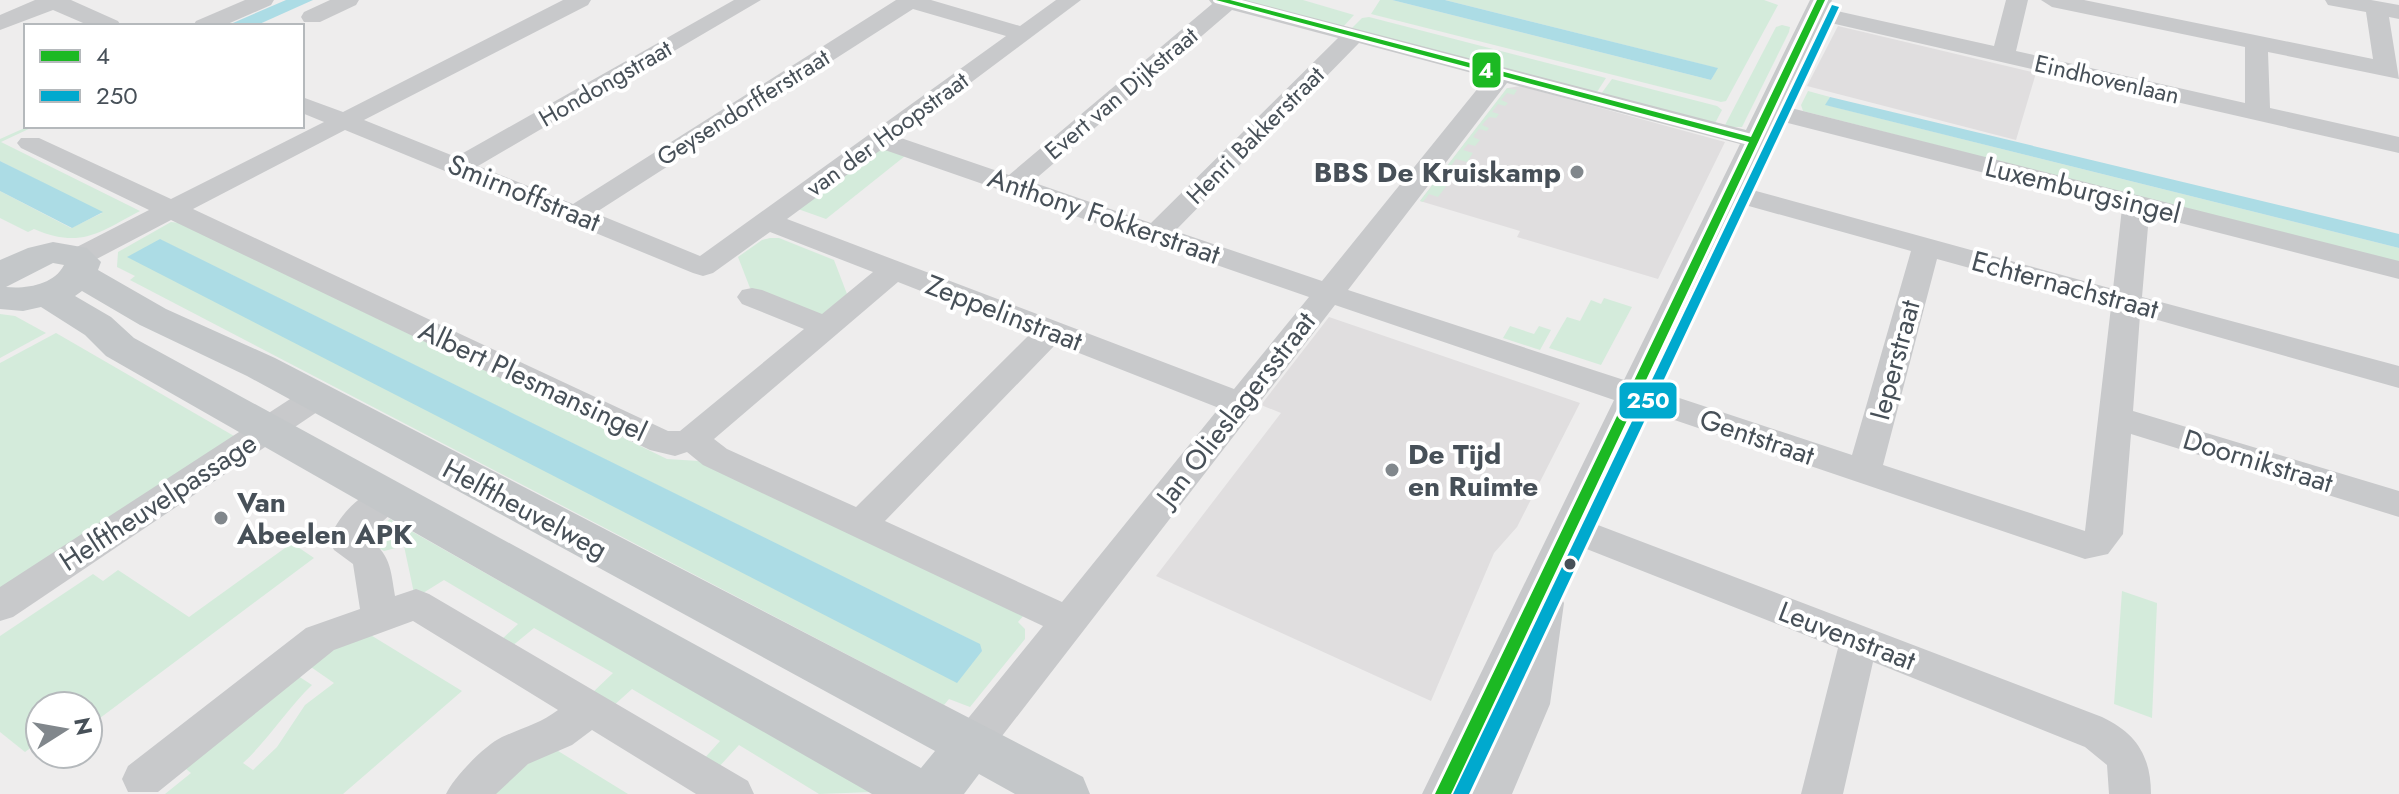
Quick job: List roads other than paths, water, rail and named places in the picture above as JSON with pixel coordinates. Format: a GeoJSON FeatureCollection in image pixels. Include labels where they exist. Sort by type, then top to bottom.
{"type":"FeatureCollection","features":[{"type":"Feature","properties":{"kind":"main road","name":"Helftheuvelweg"},"geometry":{"type":"LineString","coordinates":[[29,269],[153,317],[261,367],[1064,794]]}},
{"type":"Feature","properties":{"kind":"main road","name":"Helftheuvelweg"},"geometry":{"type":"LineString","coordinates":[[29,269],[120,347],[920,794]]}},
{"type":"Feature","properties":{"kind":"main road"},"geometry":{"type":"LineString","coordinates":[[932,794],[971,745]]}},
{"type":"Feature","properties":{"kind":"street"},"geometry":{"type":"LineString","coordinates":[[0,5],[14,0]]}},
{"type":"Feature","properties":{"kind":"street"},"geometry":{"type":"LineString","coordinates":[[209,24],[263,0]]}},
{"type":"Feature","properties":{"kind":"street"},"geometry":{"type":"LineString","coordinates":[[312,17],[348,0]]}},
{"type":"Feature","properties":{"kind":"street"},"geometry":{"type":"LineString","coordinates":[[29,269],[171,210],[580,0]]}},
{"type":"Feature","properties":{"kind":"street","name":"Hondongstraat"},"geometry":{"type":"LineString","coordinates":[[460,166],[750,0]]}},
{"type":"Feature","properties":{"kind":"street"},"geometry":{"type":"LineString","coordinates":[[908,0],[1024,34]]}},
{"type":"Feature","properties":{"kind":"street","name":"Geysendorfferstraat"},"geometry":{"type":"LineString","coordinates":[[576,214],[908,0]]}},
{"type":"Feature","properties":{"kind":"street","name":"van der Hoopstraat"},"geometry":{"type":"LineString","coordinates":[[703,267],[1070,0]]}},
{"type":"Feature","properties":{"kind":"street"},"geometry":{"type":"LineString","coordinates":[[2003,56],[2017,0]]}},
{"type":"Feature","properties":{"kind":"street"},"geometry":{"type":"LineString","coordinates":[[2052,0],[2393,71],[2388,10],[2336,0]]}},
{"type":"Feature","properties":{"kind":"street"},"geometry":{"type":"LineString","coordinates":[[0,23],[53,1],[105,24]]}},
{"type":"Feature","properties":{"kind":"street"},"geometry":{"type":"LineString","coordinates":[[1224,1],[1753,140]]}},
{"type":"Feature","properties":{"kind":"street","name":"Evert van Dijkstraat"},"geometry":{"type":"LineString","coordinates":[[1013,185],[1224,1]]}},
{"type":"Feature","properties":{"kind":"street"},"geometry":{"type":"LineString","coordinates":[[1443,794],[1818,7]]}},
{"type":"Feature","properties":{"kind":"street","name":"Eindhovenlaan"},"geometry":{"type":"LineString","coordinates":[[1818,7],[2003,56],[2399,145]]}},
{"type":"Feature","properties":{"kind":"street","name":"Henri Bakkerstraat"},"geometry":{"type":"LineString","coordinates":[[1156,234],[1354,35]]}},
{"type":"Feature","properties":{"kind":"street"},"geometry":{"type":"LineString","coordinates":[[2256,43],[2258,113]]}},
{"type":"Feature","properties":{"kind":"street","name":"Jan Olieslagersstraat"},"geometry":{"type":"LineString","coordinates":[[971,745],[1502,74]]}},
{"type":"Feature","properties":{"kind":"street","name":"Smirnoffstraat"},"geometry":{"type":"LineString","coordinates":[[304,105],[703,267]]}},
{"type":"Feature","properties":{"kind":"street","name":"Luxemburgsingel"},"geometry":{"type":"LineString","coordinates":[[1767,110],[2399,270]]}},
{"type":"Feature","properties":{"kind":"street","name":"Anthony Fokkerstraat"},"geometry":{"type":"LineString","coordinates":[[879,139],[1328,293]]}},
{"type":"Feature","properties":{"kind":"street","name":"Albert Plesmansingel"},"geometry":{"type":"LineString","coordinates":[[30,143],[662,442],[675,444],[692,439]]}},
{"type":"Feature","properties":{"kind":"street","name":"Echternachstraat"},"geometry":{"type":"LineString","coordinates":[[1731,193],[2399,377]]}},
{"type":"Feature","properties":{"kind":"street"},"geometry":{"type":"LineString","coordinates":[[2117,418],[2136,204]]}},
{"type":"Feature","properties":{"kind":"street","name":"Zeppelinstraat"},"geometry":{"type":"LineString","coordinates":[[767,221],[1241,404]]}},
{"type":"Feature","properties":{"kind":"street","name":"Ieperstraat"},"geometry":{"type":"LineString","coordinates":[[1864,473],[1926,247]]}},
{"type":"Feature","properties":{"kind":"street"},"geometry":{"type":"LineString","coordinates":[[894,270],[692,439],[715,457],[1068,621]]}},
{"type":"Feature","properties":{"kind":"street","name":"Gentstraat"},"geometry":{"type":"LineString","coordinates":[[1328,293],[2073,543],[2095,544],[2105,534],[2117,418]]}},
{"type":"Feature","properties":{"kind":"street"},"geometry":{"type":"LineString","coordinates":[[752,297],[827,327]]}},
{"type":"Feature","properties":{"kind":"street"},"geometry":{"type":"LineString","coordinates":[[862,523],[1051,331]]}},
{"type":"Feature","properties":{"kind":"street","name":"Helftheuvelpassage"},"geometry":{"type":"LineString","coordinates":[[0,606],[315,398]]}},
{"type":"Feature","properties":{"kind":"street","name":"Doornikstraat"},"geometry":{"type":"LineString","coordinates":[[2117,418],[2399,504]]}},
{"type":"Feature","properties":{"kind":"street"},"geometry":{"type":"LineString","coordinates":[[380,617],[370,558],[347,540],[353,524],[388,497]]}},
{"type":"Feature","properties":{"kind":"street","name":"Leuvenstraat"},"geometry":{"type":"LineString","coordinates":[[1571,529],[2088,729],[2119,748],[2131,775],[2130,794]]}},
{"type":"Feature","properties":{"kind":"street"},"geometry":{"type":"LineString","coordinates":[[1491,794],[1530,704],[1545,616],[1544,586]]}},
{"type":"Feature","properties":{"kind":"street"},"geometry":{"type":"LineString","coordinates":[[143,779],[320,639],[416,604],[588,710],[733,794]]}},
{"type":"Feature","properties":{"kind":"street"},"geometry":{"type":"LineString","coordinates":[[1822,794],[1859,640]]}},
{"type":"Feature","properties":{"kind":"street"},"geometry":{"type":"LineString","coordinates":[[467,794],[513,751],[558,733],[588,710]]}},
{"type":"Feature","properties":{"kind":"water"},"geometry":{"type":"Polygon","coordinates":[[[286,0],[313,0],[259,24],[231,24],[286,0]]]}},
{"type":"Feature","properties":{"kind":"water"},"geometry":{"type":"Polygon","coordinates":[[[1392,0],[1445,0],[1718,68],[1711,80],[1392,0]]]}},
{"type":"Feature","properties":{"kind":"water"},"geometry":{"type":"Polygon","coordinates":[[[1830,97],[2399,234],[2399,248],[1825,105],[1830,97]]]}},
{"type":"Feature","properties":{"kind":"water"},"geometry":{"type":"Polygon","coordinates":[[[0,161],[103,212],[72,228],[0,191],[0,161]]]}},
{"type":"Feature","properties":{"kind":"water"},"geometry":{"type":"Polygon","coordinates":[[[160,239],[980,644],[982,651],[957,683],[127,257],[160,239]]]}},
{"type":"Feature","properties":{"kind":"place","name":"BBS De Kruiskamp"},"geometry":{"type":"Point","coordinates":[1577,172]}},
{"type":"Feature","properties":{"kind":"place","name":"De Tijd en Ruimte"},"geometry":{"type":"Point","coordinates":[1392,470]}},
{"type":"Feature","properties":{"kind":"place","name":"Van Abeelen APK"},"geometry":{"type":"Point","coordinates":[221,518]}}]}
